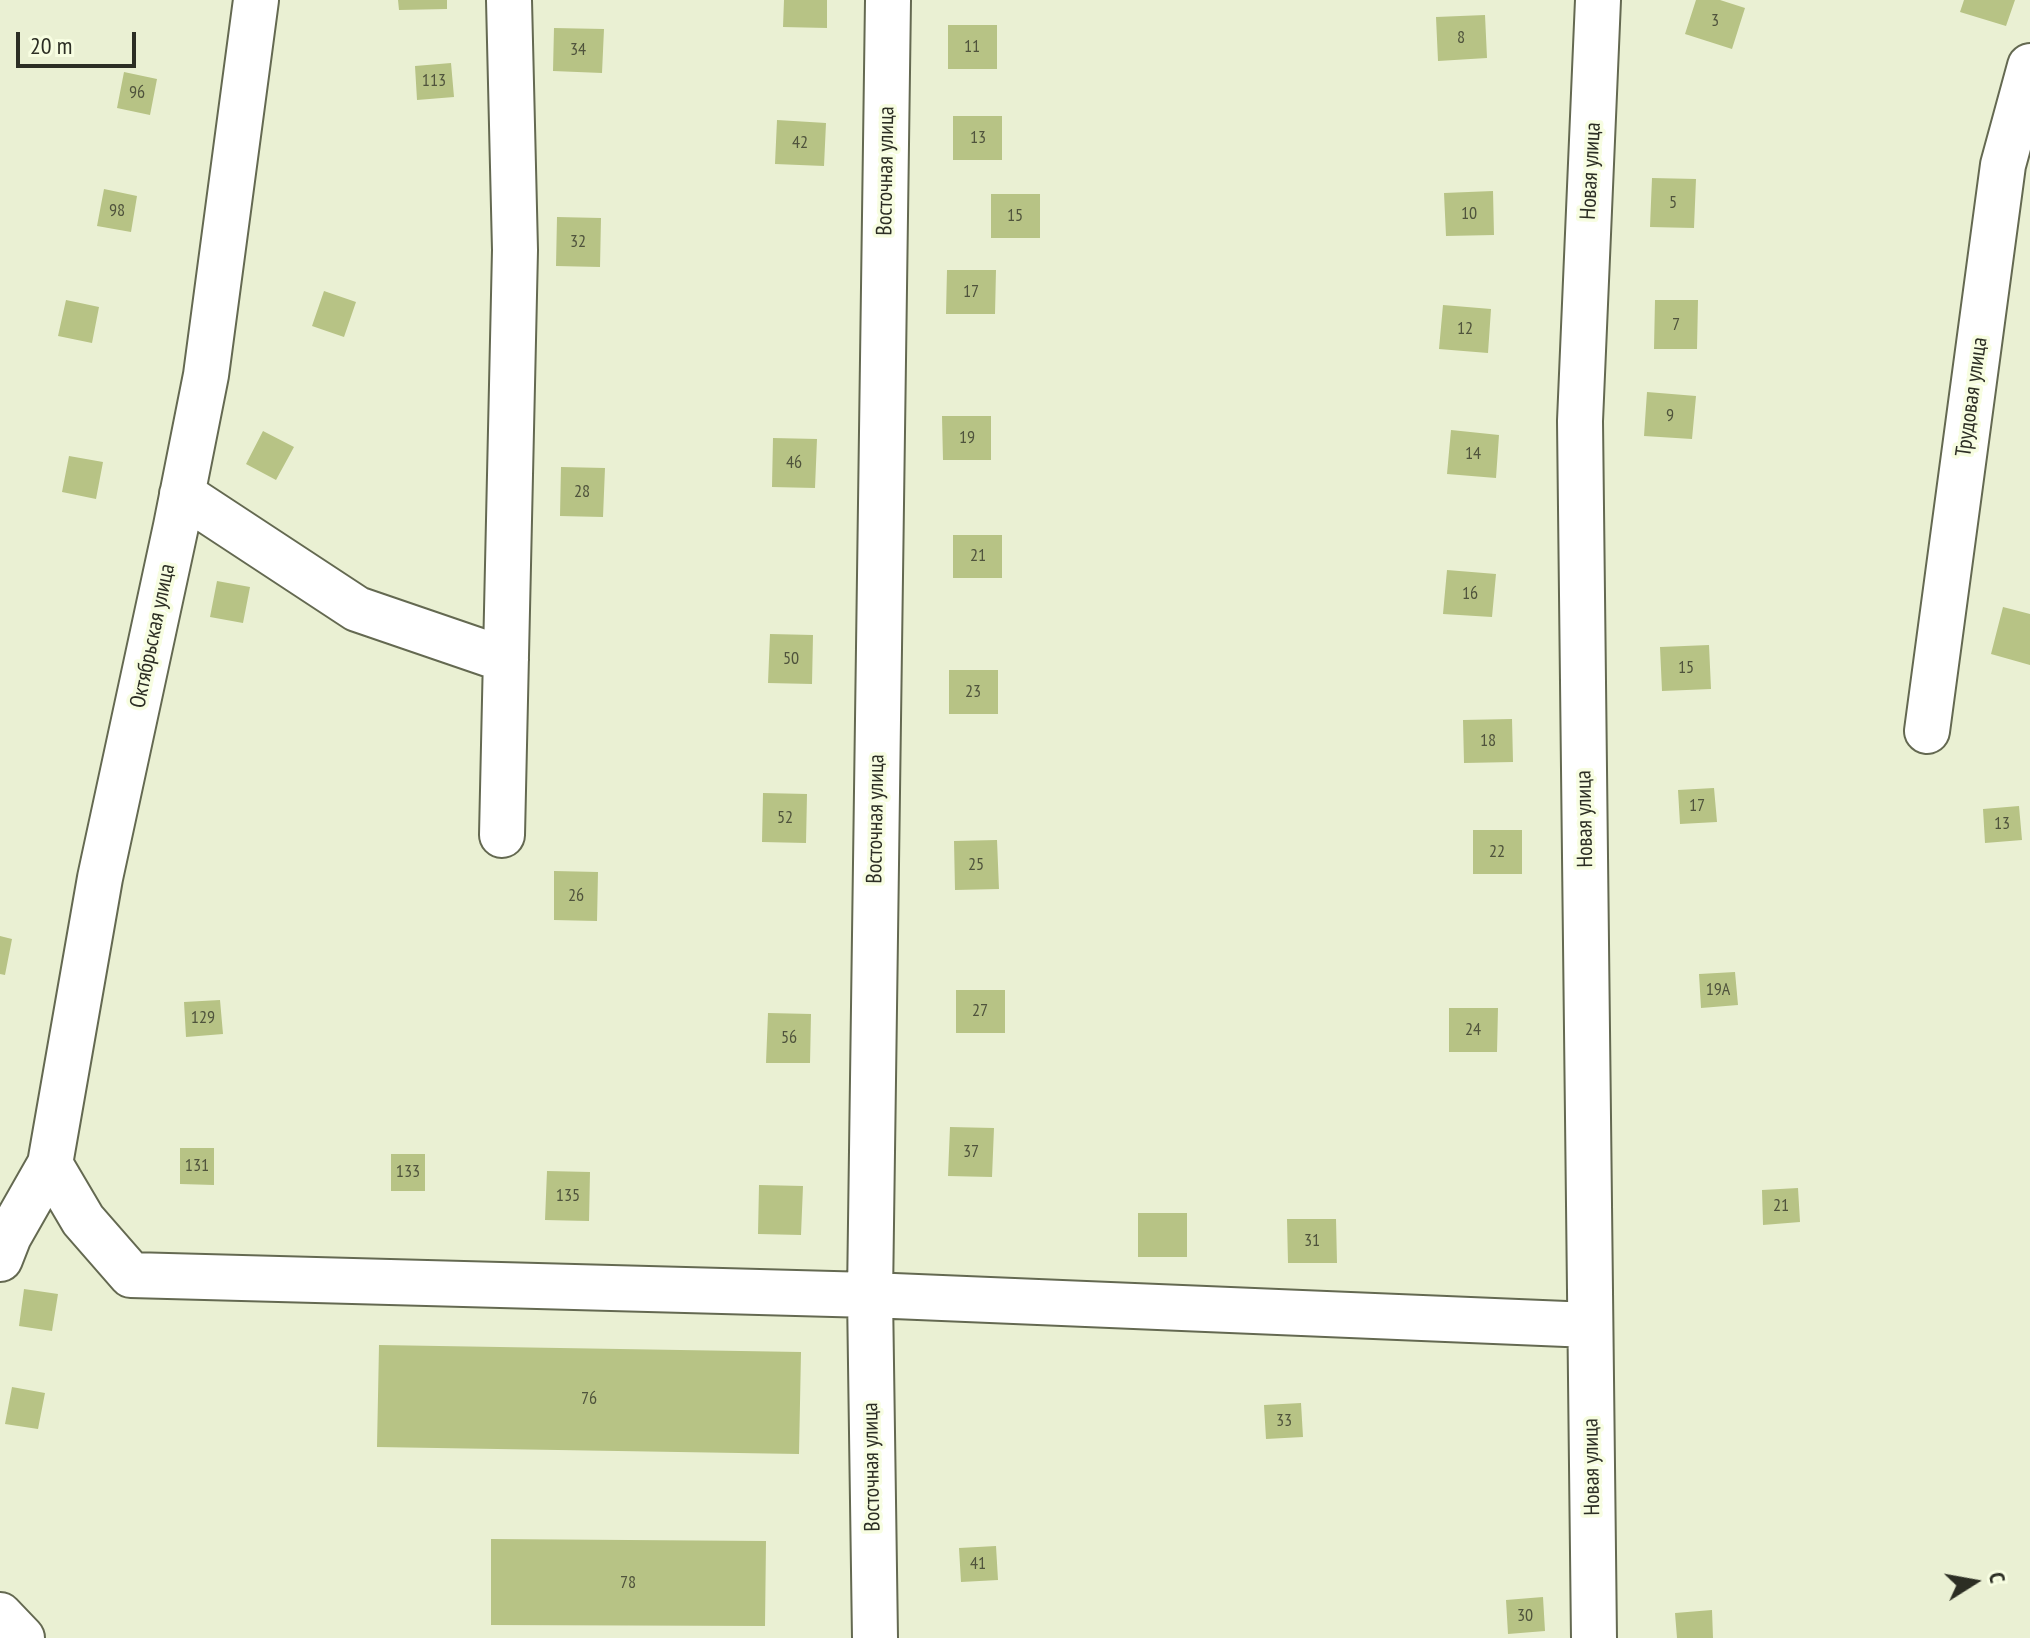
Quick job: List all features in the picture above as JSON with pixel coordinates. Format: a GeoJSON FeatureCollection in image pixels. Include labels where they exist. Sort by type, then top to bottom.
{"type":"FeatureCollection","features":[{"type":"Feature","properties":{"kind":"street","name":"Октябрьская улица"},"geometry":{"type":"LineString","coordinates":[[0,1259],[9,1236],[50,1164],[100,878],[206,375],[256,0]]}},
{"type":"Feature","properties":{"kind":"street"},"geometry":{"type":"LineString","coordinates":[[502,835],[515,250],[509,0]]}},
{"type":"Feature","properties":{"kind":"street","name":"Восточная улица"},"geometry":{"type":"LineString","coordinates":[[875,1638],[870,1295],[888,0]]}},
{"type":"Feature","properties":{"kind":"street","name":"Новая улица"},"geometry":{"type":"LineString","coordinates":[[1594,1638],[1580,421],[1598,0]]}},
{"type":"Feature","properties":{"kind":"street","name":"Трудовая улица"},"geometry":{"type":"LineString","coordinates":[[1927,731],[2003,165],[2030,66]]}},
{"type":"Feature","properties":{"kind":"street"},"geometry":{"type":"LineString","coordinates":[[182,494],[357,609],[506,660]]}},
{"type":"Feature","properties":{"kind":"street"},"geometry":{"type":"LineString","coordinates":[[50,1164],[83,1220],[131,1275],[870,1295],[1590,1325]]}},
{"type":"Feature","properties":{"kind":"street"},"geometry":{"type":"LineString","coordinates":[[0,1615],[22,1638]]}},
{"type":"Feature","properties":{"kind":"building"},"geometry":{"type":"Polygon","coordinates":[[[398,0],[447,0],[447,9],[399,10],[398,0]]]}},
{"type":"Feature","properties":{"kind":"building"},"geometry":{"type":"Polygon","coordinates":[[[784,0],[827,0],[827,28],[783,27],[784,0]]]}},
{"type":"Feature","properties":{"kind":"building"},"geometry":{"type":"Polygon","coordinates":[[[1696,0],[1720,0],[1745,8],[1732,49],[1685,34],[1696,0]]]}},
{"type":"Feature","properties":{"kind":"building"},"geometry":{"type":"Polygon","coordinates":[[[1964,0],[2015,0],[2006,26],[1960,12],[1964,0]]]}},
{"type":"Feature","properties":{"kind":"building"},"geometry":{"type":"Polygon","coordinates":[[[1485,15],[1487,58],[1438,61],[1436,17],[1485,15]]]}},
{"type":"Feature","properties":{"kind":"building"},"geometry":{"type":"Polygon","coordinates":[[[948,25],[997,25],[997,69],[948,69],[948,25]]]}},
{"type":"Feature","properties":{"kind":"building"},"geometry":{"type":"Polygon","coordinates":[[[554,28],[604,29],[602,73],[553,71],[554,28]]]}},
{"type":"Feature","properties":{"kind":"building"},"geometry":{"type":"Polygon","coordinates":[[[451,63],[454,97],[417,100],[415,66],[451,63]]]}},
{"type":"Feature","properties":{"kind":"building"},"geometry":{"type":"Polygon","coordinates":[[[124,72],[157,79],[150,115],[117,108],[124,72]]]}},
{"type":"Feature","properties":{"kind":"building"},"geometry":{"type":"Polygon","coordinates":[[[953,116],[1002,116],[1002,160],[953,160],[953,116]]]}},
{"type":"Feature","properties":{"kind":"building"},"geometry":{"type":"Polygon","coordinates":[[[777,120],[826,123],[824,166],[775,164],[777,120]]]}},
{"type":"Feature","properties":{"kind":"building"},"geometry":{"type":"Polygon","coordinates":[[[1652,178],[1696,179],[1694,228],[1650,227],[1652,178]]]}},
{"type":"Feature","properties":{"kind":"building"},"geometry":{"type":"Polygon","coordinates":[[[104,189],[137,196],[131,232],[97,226],[104,189]]]}},
{"type":"Feature","properties":{"kind":"building"},"geometry":{"type":"Polygon","coordinates":[[[1493,191],[1494,235],[1446,236],[1444,193],[1493,191]]]}},
{"type":"Feature","properties":{"kind":"building"},"geometry":{"type":"Polygon","coordinates":[[[991,194],[1040,194],[1040,238],[991,238],[991,194]]]}},
{"type":"Feature","properties":{"kind":"building"},"geometry":{"type":"Polygon","coordinates":[[[557,217],[601,218],[600,267],[556,266],[557,217]]]}},
{"type":"Feature","properties":{"kind":"building"},"geometry":{"type":"Polygon","coordinates":[[[947,270],[996,270],[995,314],[946,314],[947,270]]]}},
{"type":"Feature","properties":{"kind":"building"},"geometry":{"type":"Polygon","coordinates":[[[324,291],[356,302],[344,337],[312,326],[324,291]]]}},
{"type":"Feature","properties":{"kind":"building"},"geometry":{"type":"Polygon","coordinates":[[[66,300],[99,307],[92,343],[58,336],[66,300]]]}},
{"type":"Feature","properties":{"kind":"building"},"geometry":{"type":"Polygon","coordinates":[[[1655,300],[1698,300],[1697,349],[1654,349],[1655,300]]]}},
{"type":"Feature","properties":{"kind":"building"},"geometry":{"type":"Polygon","coordinates":[[[1443,305],[1491,309],[1488,353],[1439,349],[1443,305]]]}},
{"type":"Feature","properties":{"kind":"building"},"geometry":{"type":"Polygon","coordinates":[[[1647,392],[1696,396],[1692,439],[1644,436],[1647,392]]]}},
{"type":"Feature","properties":{"kind":"building"},"geometry":{"type":"Polygon","coordinates":[[[942,416],[991,416],[991,460],[943,460],[942,416]]]}},
{"type":"Feature","properties":{"kind":"building"},"geometry":{"type":"Polygon","coordinates":[[[1451,430],[1499,435],[1496,478],[1447,474],[1451,430]]]}},
{"type":"Feature","properties":{"kind":"building"},"geometry":{"type":"Polygon","coordinates":[[[263,431],[294,447],[276,480],[246,464],[263,431]]]}},
{"type":"Feature","properties":{"kind":"building"},"geometry":{"type":"Polygon","coordinates":[[[773,438],[817,439],[815,488],[772,487],[773,438]]]}},
{"type":"Feature","properties":{"kind":"building"},"geometry":{"type":"Polygon","coordinates":[[[69,456],[103,462],[96,499],[62,492],[69,456]]]}},
{"type":"Feature","properties":{"kind":"building"},"geometry":{"type":"Polygon","coordinates":[[[561,467],[605,468],[603,517],[560,516],[561,467]]]}},
{"type":"Feature","properties":{"kind":"building"},"geometry":{"type":"Polygon","coordinates":[[[953,535],[1002,535],[1002,578],[953,578],[953,535]]]}},
{"type":"Feature","properties":{"kind":"building"},"geometry":{"type":"Polygon","coordinates":[[[1447,570],[1496,574],[1492,617],[1443,614],[1447,570]]]}},
{"type":"Feature","properties":{"kind":"building"},"geometry":{"type":"Polygon","coordinates":[[[217,581],[250,587],[243,623],[210,617],[217,581]]]}},
{"type":"Feature","properties":{"kind":"building"},"geometry":{"type":"Polygon","coordinates":[[[2003,607],[2030,614],[2030,665],[1991,654],[2003,607]]]}},
{"type":"Feature","properties":{"kind":"building"},"geometry":{"type":"Polygon","coordinates":[[[770,634],[813,635],[812,684],[768,683],[770,634]]]}},
{"type":"Feature","properties":{"kind":"building"},"geometry":{"type":"Polygon","coordinates":[[[1709,645],[1711,689],[1662,691],[1660,647],[1709,645]]]}},
{"type":"Feature","properties":{"kind":"building"},"geometry":{"type":"Polygon","coordinates":[[[949,670],[998,670],[998,714],[949,714],[949,670]]]}},
{"type":"Feature","properties":{"kind":"building"},"geometry":{"type":"Polygon","coordinates":[[[1512,719],[1513,762],[1464,763],[1463,720],[1512,719]]]}},
{"type":"Feature","properties":{"kind":"building"},"geometry":{"type":"Polygon","coordinates":[[[1714,788],[1717,822],[1680,824],[1678,790],[1714,788]]]}},
{"type":"Feature","properties":{"kind":"building"},"geometry":{"type":"Polygon","coordinates":[[[763,793],[807,794],[806,843],[762,842],[763,793]]]}},
{"type":"Feature","properties":{"kind":"building"},"geometry":{"type":"Polygon","coordinates":[[[2019,806],[2022,840],[1985,843],[1983,809],[2019,806]]]}},
{"type":"Feature","properties":{"kind":"building"},"geometry":{"type":"Polygon","coordinates":[[[1473,830],[1522,830],[1522,874],[1473,874],[1473,830]]]}},
{"type":"Feature","properties":{"kind":"building"},"geometry":{"type":"Polygon","coordinates":[[[997,840],[999,889],[955,890],[954,841],[997,840]]]}},
{"type":"Feature","properties":{"kind":"building"},"geometry":{"type":"Polygon","coordinates":[[[554,871],[598,872],[597,921],[554,920],[554,871]]]}},
{"type":"Feature","properties":{"kind":"building"},"geometry":{"type":"Polygon","coordinates":[[[0,936],[12,939],[5,975],[0,974],[0,936]]]}},
{"type":"Feature","properties":{"kind":"building"},"geometry":{"type":"Polygon","coordinates":[[[1735,972],[1738,1005],[1701,1008],[1699,974],[1735,972]]]}},
{"type":"Feature","properties":{"kind":"building"},"geometry":{"type":"Polygon","coordinates":[[[956,990],[1005,990],[1005,1033],[956,1033],[956,990]]]}},
{"type":"Feature","properties":{"kind":"building"},"geometry":{"type":"Polygon","coordinates":[[[220,1000],[223,1034],[186,1037],[184,1002],[220,1000]]]}},
{"type":"Feature","properties":{"kind":"building"},"geometry":{"type":"Polygon","coordinates":[[[1449,1008],[1498,1008],[1497,1052],[1449,1052],[1449,1008]]]}},
{"type":"Feature","properties":{"kind":"building"},"geometry":{"type":"Polygon","coordinates":[[[768,1013],[811,1014],[810,1063],[766,1063],[768,1013]]]}},
{"type":"Feature","properties":{"kind":"building"},"geometry":{"type":"Polygon","coordinates":[[[950,1127],[994,1128],[992,1177],[948,1176],[950,1127]]]}},
{"type":"Feature","properties":{"kind":"building"},"geometry":{"type":"Polygon","coordinates":[[[180,1148],[214,1148],[214,1185],[180,1184],[180,1148]]]}},
{"type":"Feature","properties":{"kind":"building"},"geometry":{"type":"Polygon","coordinates":[[[391,1154],[425,1154],[425,1191],[391,1191],[391,1154]]]}},
{"type":"Feature","properties":{"kind":"building"},"geometry":{"type":"Polygon","coordinates":[[[547,1171],[590,1172],[589,1221],[545,1220],[547,1171]]]}},
{"type":"Feature","properties":{"kind":"building"},"geometry":{"type":"Polygon","coordinates":[[[759,1185],[803,1186],[801,1235],[758,1234],[759,1185]]]}},
{"type":"Feature","properties":{"kind":"building"},"geometry":{"type":"Polygon","coordinates":[[[1798,1188],[1800,1222],[1763,1225],[1762,1190],[1798,1188]]]}},
{"type":"Feature","properties":{"kind":"building"},"geometry":{"type":"Polygon","coordinates":[[[1138,1213],[1187,1213],[1187,1257],[1138,1257],[1138,1213]]]}},
{"type":"Feature","properties":{"kind":"building"},"geometry":{"type":"Polygon","coordinates":[[[1287,1219],[1336,1219],[1337,1263],[1288,1263],[1287,1219]]]}},
{"type":"Feature","properties":{"kind":"building"},"geometry":{"type":"Polygon","coordinates":[[[24,1289],[58,1294],[52,1331],[19,1326],[24,1289]]]}},
{"type":"Feature","properties":{"kind":"building"},"geometry":{"type":"Polygon","coordinates":[[[379,1345],[801,1352],[799,1454],[377,1447],[379,1345]]]}},
{"type":"Feature","properties":{"kind":"building"},"geometry":{"type":"Polygon","coordinates":[[[12,1387],[45,1393],[38,1429],[5,1424],[12,1387]]]}},
{"type":"Feature","properties":{"kind":"building"},"geometry":{"type":"Polygon","coordinates":[[[1301,1403],[1303,1437],[1266,1439],[1264,1405],[1301,1403]]]}},
{"type":"Feature","properties":{"kind":"building"},"geometry":{"type":"Polygon","coordinates":[[[491,1539],[766,1541],[765,1626],[491,1625],[491,1539]]]}},
{"type":"Feature","properties":{"kind":"building"},"geometry":{"type":"Polygon","coordinates":[[[996,1546],[998,1580],[961,1582],[959,1548],[996,1546]]]}},
{"type":"Feature","properties":{"kind":"building"},"geometry":{"type":"Polygon","coordinates":[[[1543,1597],[1545,1631],[1508,1634],[1506,1600],[1543,1597]]]}},
{"type":"Feature","properties":{"kind":"building"},"geometry":{"type":"Polygon","coordinates":[[[1712,1610],[1713,1638],[1677,1638],[1675,1613],[1712,1610]]]}}]}
